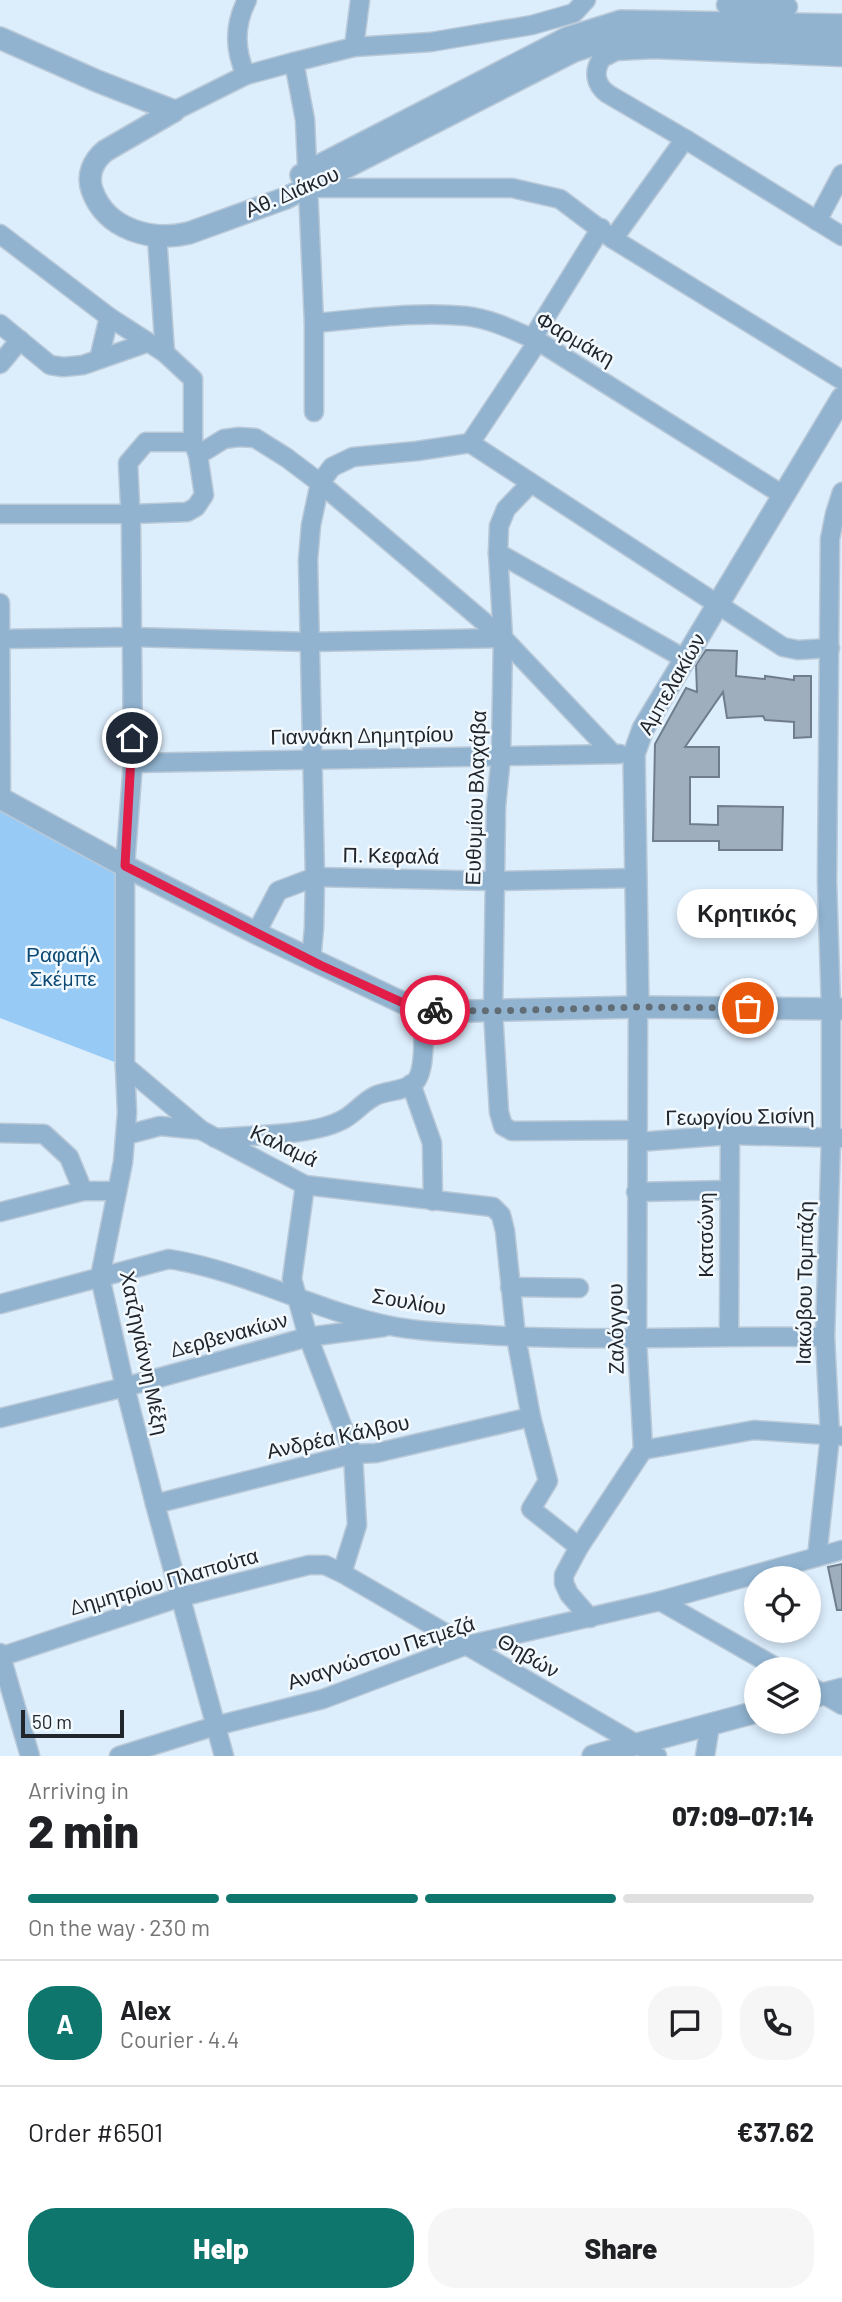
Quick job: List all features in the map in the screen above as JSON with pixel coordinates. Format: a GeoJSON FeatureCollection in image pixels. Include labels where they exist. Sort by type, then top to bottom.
{"type":"FeatureCollection","features":[{"type":"Feature","properties":{"kind":"street"},"geometry":{"type":"LineString","coordinates":[[246,75],[237,49],[240,13],[247,0]]}},
{"type":"Feature","properties":{"kind":"street"},"geometry":{"type":"LineString","coordinates":[[354,47],[360,0]]}},
{"type":"Feature","properties":{"kind":"street"},"geometry":{"type":"LineString","coordinates":[[165,353],[158,236],[131,230],[107,215],[96,200],[90,176],[96,160],[105,151],[174,111],[246,75],[354,47],[431,42],[532,25],[574,13],[586,0]]}},
{"type":"Feature","properties":{"kind":"street","name":"Αθ. Διάκου"},"geometry":{"type":"LineString","coordinates":[[158,236],[173,237],[189,233],[286,198],[307,180],[586,30],[621,21],[723,9],[788,10],[842,24]]}},
{"type":"Feature","properties":{"kind":"street","name":"Αθ. Διάκου"},"geometry":{"type":"LineString","coordinates":[[307,180],[574,51],[608,40],[642,35],[842,40]]}},
{"type":"Feature","properties":{"kind":"street"},"geometry":{"type":"LineString","coordinates":[[0,38],[97,82],[174,111]]}},
{"type":"Feature","properties":{"kind":"street"},"geometry":{"type":"LineString","coordinates":[[842,57],[654,49],[617,51],[602,58],[596,74],[601,89],[628,107],[842,236]]}},
{"type":"Feature","properties":{"kind":"street"},"geometry":{"type":"LineString","coordinates":[[294,61],[305,120],[314,323],[314,412]]}},
{"type":"Feature","properties":{"kind":"street"},"geometry":{"type":"LineString","coordinates":[[470,443],[535,340],[608,234],[685,139]]}},
{"type":"Feature","properties":{"kind":"street"},"geometry":{"type":"LineString","coordinates":[[817,221],[842,174]]}},
{"type":"Feature","properties":{"kind":"street"},"geometry":{"type":"LineString","coordinates":[[307,180],[512,188],[560,199],[608,234],[842,380]]}},
{"type":"Feature","properties":{"kind":"street"},"geometry":{"type":"LineString","coordinates":[[0,234],[108,317],[145,343],[165,353],[193,379],[195,449],[204,495],[196,507],[187,512],[0,514]]}},
{"type":"Feature","properties":{"kind":"street","name":"Φαρμάκη"},"geometry":{"type":"LineString","coordinates":[[314,323],[414,316],[467,316],[497,323],[535,340],[783,495]]}},
{"type":"Feature","properties":{"kind":"street"},"geometry":{"type":"LineString","coordinates":[[99,359],[108,317]]}},
{"type":"Feature","properties":{"kind":"street"},"geometry":{"type":"LineString","coordinates":[[0,324],[50,365],[63,368],[83,365],[145,343]]}},
{"type":"Feature","properties":{"kind":"street"},"geometry":{"type":"LineString","coordinates":[[0,364],[20,340]]}},
{"type":"Feature","properties":{"kind":"street","name":"Αμπελακίων"},"geometry":{"type":"LineString","coordinates":[[638,1007],[637,878],[623,754],[643,729],[842,398]]}},
{"type":"Feature","properties":{"kind":"street"},"geometry":{"type":"LineString","coordinates":[[131,514],[128,463],[146,442],[195,449],[224,439],[255,438],[320,483],[503,638],[623,754]]}},
{"type":"Feature","properties":{"kind":"street"},"geometry":{"type":"LineString","coordinates":[[311,960],[315,877],[308,560],[311,525],[320,483],[332,467],[353,457],[470,443],[783,647],[798,650],[830,648]]}},
{"type":"Feature","properties":{"kind":"street","name":"Ευθυμίου Βλαχάβα"},"geometry":{"type":"LineString","coordinates":[[503,1126],[499,1112],[493,1011],[496,806],[501,757],[503,638],[499,526],[506,509],[531,483]]}},
{"type":"Feature","properties":{"kind":"street","name":"Ιακώβου Τομπάζη"},"geometry":{"type":"LineString","coordinates":[[817,1557],[836,1436],[825,1337],[834,1272],[836,1138],[830,539],[842,492]]}},
{"type":"Feature","properties":{"kind":"street","name":"Χατζηγιάννη Μέξη"},"geometry":{"type":"LineString","coordinates":[[131,514],[133,763],[125,866],[127,1113],[123,1162],[100,1277],[155,1504],[224,1756]]}},
{"type":"Feature","properties":{"kind":"street"},"geometry":{"type":"LineString","coordinates":[[498,553],[685,659]]}},
{"type":"Feature","properties":{"kind":"street"},"geometry":{"type":"LineString","coordinates":[[0,603],[1,798],[125,866],[311,960],[401,1002],[435,1010],[638,1007],[836,1009]]}},
{"type":"Feature","properties":{"kind":"street"},"geometry":{"type":"LineString","coordinates":[[0,639],[131,637],[310,642],[503,638]]}},
{"type":"Feature","properties":{"kind":"street","name":"Γιαννάκη Δημητρίου"},"geometry":{"type":"LineString","coordinates":[[133,763],[623,754]]}},
{"type":"Feature","properties":{"kind":"street","name":"Π. Κεφαλά"},"geometry":{"type":"LineString","coordinates":[[256,933],[278,891],[315,877],[496,881],[637,878]]}},
{"type":"Feature","properties":{"kind":"street"},"geometry":{"type":"LineString","coordinates":[[126,1135],[160,1126],[208,1134],[303,1130],[343,1120],[376,1096],[404,1088],[416,1081],[421,1070],[423,1007]]}},
{"type":"Feature","properties":{"kind":"street","name":"Ζαλόγγου"},"geometry":{"type":"LineString","coordinates":[[638,1007],[636,1192],[643,1450]]}},
{"type":"Feature","properties":{"kind":"street","name":"Καλαμά"},"geometry":{"type":"LineString","coordinates":[[125,1066],[208,1134],[305,1185],[493,1207],[501,1215],[505,1231],[510,1287]]}},
{"type":"Feature","properties":{"kind":"street"},"geometry":{"type":"LineString","coordinates":[[411,1084],[432,1143],[433,1201]]}},
{"type":"Feature","properties":{"kind":"street","name":"Γεωργίου Σισίνη"},"geometry":{"type":"LineString","coordinates":[[503,1126],[512,1131],[638,1136],[836,1138]]}},
{"type":"Feature","properties":{"kind":"street"},"geometry":{"type":"LineString","coordinates":[[0,1133],[44,1135],[69,1157],[83,1191]]}},
{"type":"Feature","properties":{"kind":"street","name":"Κατσώνη"},"geometry":{"type":"LineString","coordinates":[[729,1336],[730,1135]]}},
{"type":"Feature","properties":{"kind":"street"},"geometry":{"type":"LineString","coordinates":[[305,1185],[292,1279],[308,1337],[352,1454],[357,1525],[341,1573]]}},
{"type":"Feature","properties":{"kind":"street"},"geometry":{"type":"LineString","coordinates":[[636,1192],[728,1189]]}},
{"type":"Feature","properties":{"kind":"street"},"geometry":{"type":"LineString","coordinates":[[0,1212],[83,1191],[117,1191]]}},
{"type":"Feature","properties":{"kind":"street","name":"Σουλίου"},"geometry":{"type":"LineString","coordinates":[[0,1304],[169,1259],[240,1276],[296,1297],[391,1326],[429,1331],[516,1337],[638,1339],[825,1337]]}},
{"type":"Feature","properties":{"kind":"street"},"geometry":{"type":"LineString","coordinates":[[579,1288],[510,1287],[531,1417],[548,1481],[531,1509],[579,1547]]}},
{"type":"Feature","properties":{"kind":"street","name":"Δερβενακίων"},"geometry":{"type":"LineString","coordinates":[[0,1418],[308,1337],[391,1326]]}},
{"type":"Feature","properties":{"kind":"street","name":"Ανδρέα Κάλβου"},"geometry":{"type":"LineString","coordinates":[[155,1504],[352,1454],[376,1453],[531,1417]]}},
{"type":"Feature","properties":{"kind":"street"},"geometry":{"type":"LineString","coordinates":[[590,1618],[569,1594],[564,1583],[566,1569],[643,1450],[754,1430],[836,1436]]}},
{"type":"Feature","properties":{"kind":"street","name":"Αναγνώστου Πετμεζά"},"geometry":{"type":"LineString","coordinates":[[119,1756],[215,1726],[323,1699],[464,1646],[658,1601],[842,1550]]}},
{"type":"Feature","properties":{"kind":"street","name":"Δημητρίου Πλαπούτα"},"geometry":{"type":"LineString","coordinates":[[0,1655],[181,1597],[309,1565],[326,1565],[341,1573]]}},
{"type":"Feature","properties":{"kind":"street","name":"Θηβών"},"geometry":{"type":"LineString","coordinates":[[341,1573],[657,1756]]}},
{"type":"Feature","properties":{"kind":"street"},"geometry":{"type":"LineString","coordinates":[[658,1601],[758,1657]]}},
{"type":"Feature","properties":{"kind":"street"},"geometry":{"type":"LineString","coordinates":[[0,1655],[30,1756]]}},
{"type":"Feature","properties":{"kind":"street"},"geometry":{"type":"LineString","coordinates":[[593,1756],[744,1715]]}},
{"type":"Feature","properties":{"kind":"street"},"geometry":{"type":"LineString","coordinates":[[705,1756],[709,1725]]}},
{"type":"Feature","properties":{"kind":"green space","name":"Ραφαήλ Σκέμπε"},"geometry":{"type":"Polygon","coordinates":[[[0,798],[125,866],[125,1066],[0,1018],[0,798]]]}},
{"type":"Feature","properties":{"kind":"building"},"geometry":{"type":"Polygon","coordinates":[[[706,650],[737,651],[736,676],[794,680],[794,676],[811,676],[811,737],[794,738],[794,722],[765,720],[763,716],[727,718],[723,692],[685,747],[719,747],[719,777],[690,777],[690,824],[718,825],[718,806],[783,807],[782,850],[719,850],[719,841],[653,841],[655,744],[686,688],[697,692],[696,665],[706,650]]]}},
{"type":"Feature","properties":{"kind":"building"},"geometry":{"type":"Polygon","coordinates":[[[842,1564],[842,1610],[837,1610],[828,1567],[842,1564]]]}},
{"type":"Feature","properties":{"kind":"way so far"},"geometry":{"type":"LineString","coordinates":[[435,1010],[748,1008]]}},
{"type":"Feature","properties":{"kind":"place","name":"Κρητικός"},"geometry":{"type":"Point","coordinates":[748,1008]}},
{"type":"Feature","properties":{"kind":"route"},"geometry":{"type":"LineString","coordinates":[[132,738],[133,763],[125,866],[320,965],[401,1002],[435,1010]]}}]}
